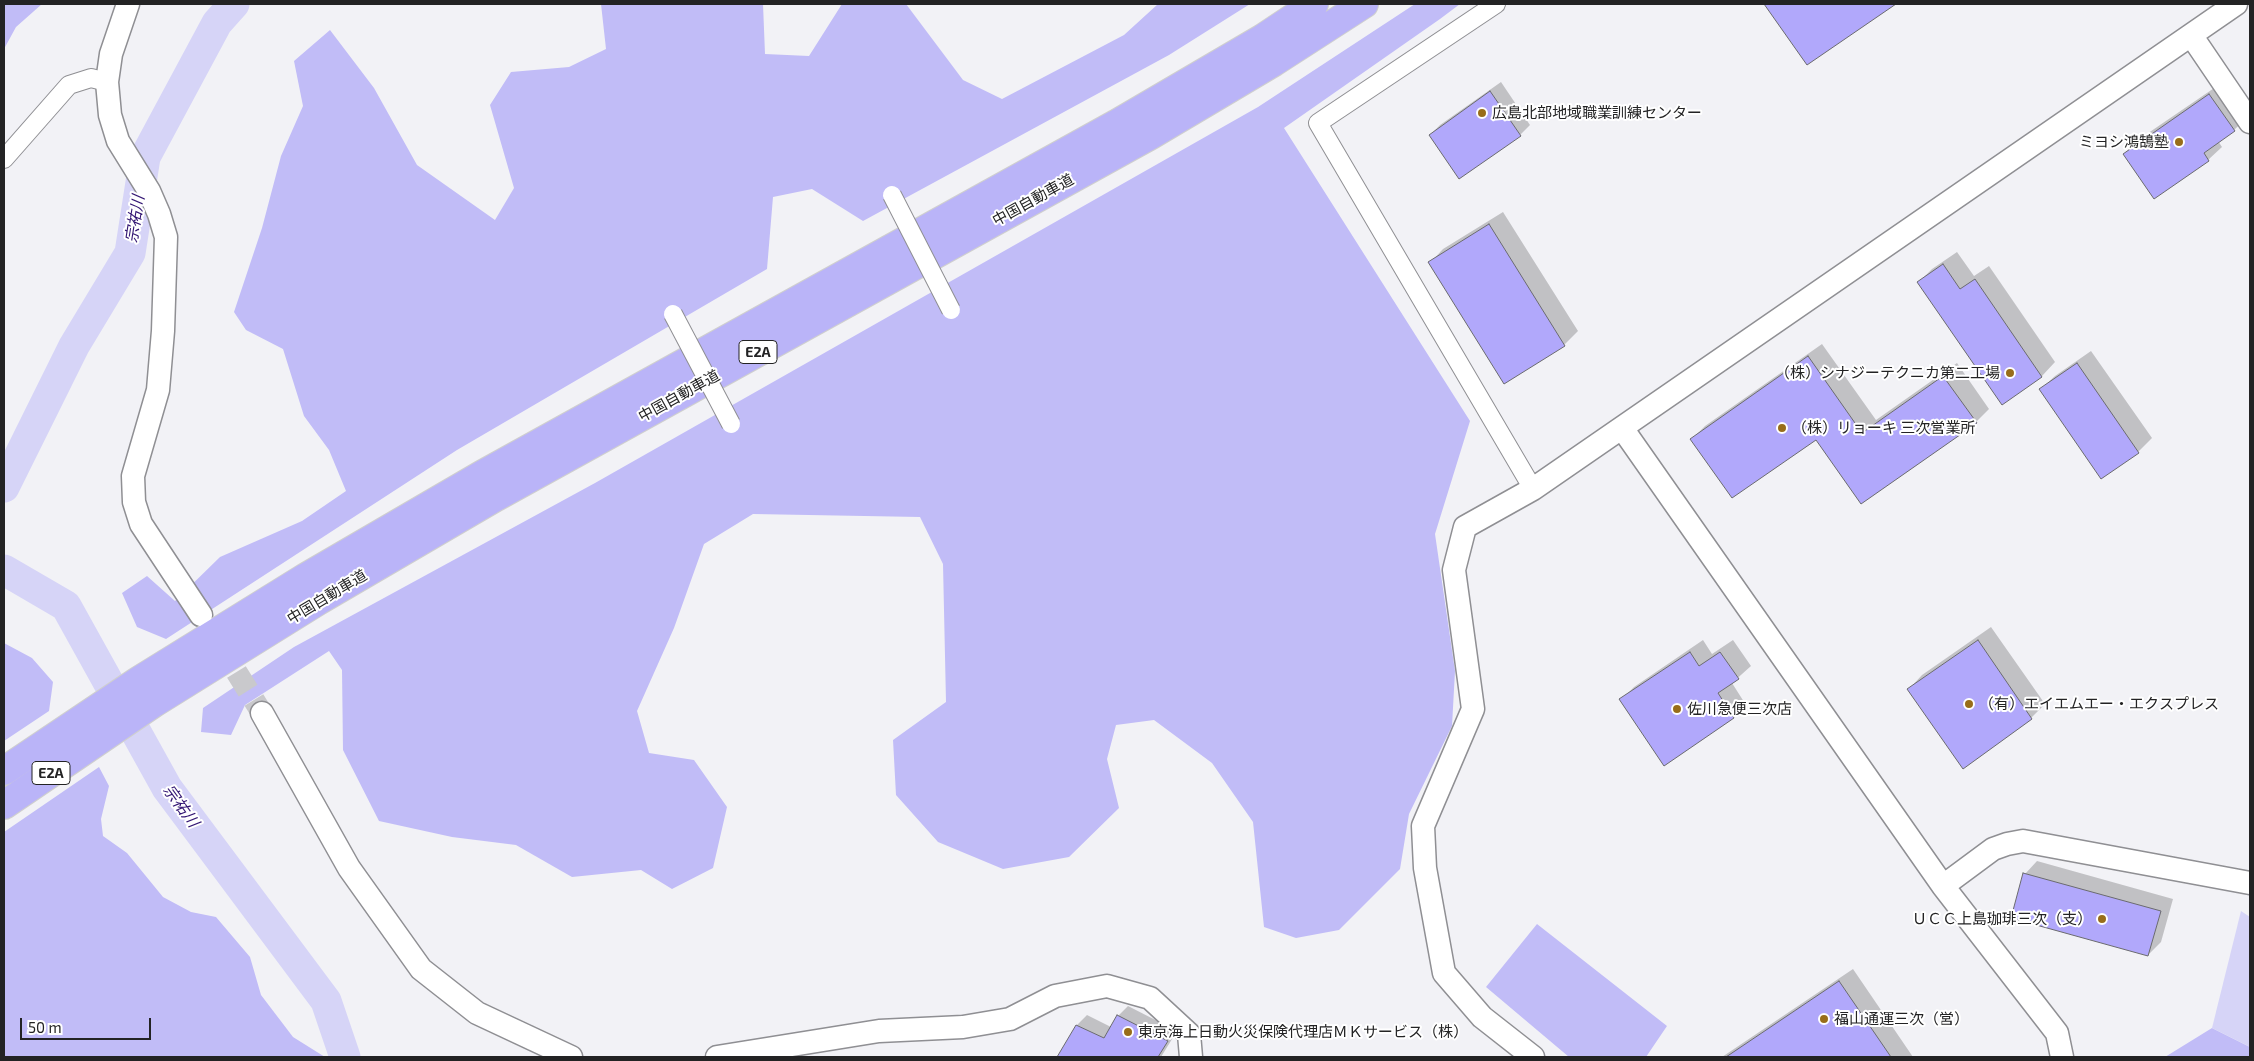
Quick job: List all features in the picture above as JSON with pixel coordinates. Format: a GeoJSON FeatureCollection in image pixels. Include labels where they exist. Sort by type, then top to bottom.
{"type":"FeatureCollection","features":[{"type":"Feature","properties":{"kind":"highway","name":"中国自動車道"},"geometry":{"type":"LineString","coordinates":[[4,771],[138,681],[306,577],[483,474],[1116,124],[1263,38],[1314,4]]}},
{"type":"Feature","properties":{"kind":"highway","name":"中国自動車道"},"geometry":{"type":"LineString","coordinates":[[4,805],[154,703],[318,601],[496,497],[1151,135],[1274,62],[1364,4]]}},
{"type":"Feature","properties":{"kind":"street"},"geometry":{"type":"LineString","coordinates":[[128,4],[111,54],[107,82],[110,115],[118,141],[149,191],[166,237],[163,332],[158,390],[132,476],[134,502],[141,524],[201,615]]}},
{"type":"Feature","properties":{"kind":"street"},"geometry":{"type":"LineString","coordinates":[[1496,4],[1318,122],[1533,488]]}},
{"type":"Feature","properties":{"kind":"street"},"geometry":{"type":"LineString","coordinates":[[1532,1057],[1482,1017],[1444,973],[1425,868],[1423,826],[1473,709],[1454,570],[1465,527],[1533,488],[1622,428],[2236,4]]}},
{"type":"Feature","properties":{"kind":"street"},"geometry":{"type":"LineString","coordinates":[[2191,34],[2250,122]]}},
{"type":"Feature","properties":{"kind":"street"},"geometry":{"type":"LineString","coordinates":[[4,158],[69,85],[91,78],[107,82]]}},
{"type":"Feature","properties":{"kind":"street"},"geometry":{"type":"LineString","coordinates":[[892,195],[951,310]]}},
{"type":"Feature","properties":{"kind":"street"},"geometry":{"type":"LineString","coordinates":[[673,314],[731,424]]}},
{"type":"Feature","properties":{"kind":"street"},"geometry":{"type":"LineString","coordinates":[[1622,428],[1943,886],[2057,1033],[2062,1057]]}},
{"type":"Feature","properties":{"kind":"street"},"geometry":{"type":"LineString","coordinates":[[262,713],[349,868],[421,968],[477,1013],[571,1057]]}},
{"type":"Feature","properties":{"kind":"street"},"geometry":{"type":"LineString","coordinates":[[1943,886],[1993,849],[2007,844],[2023,842],[2250,882]]}},
{"type":"Feature","properties":{"kind":"street"},"geometry":{"type":"LineString","coordinates":[[717,1057],[879,1031],[963,1027],[1010,1019],[1055,996],[1107,986],[1150,998],[1189,1034],[1191,1057]]}},
{"type":"Feature","properties":{"kind":"shaded area"},"geometry":{"type":"Polygon","coordinates":[[[4,4],[42,4],[16,27],[4,49],[4,4]]]}},
{"type":"Feature","properties":{"kind":"shaded area"},"geometry":{"type":"Polygon","coordinates":[[[601,4],[763,4],[765,54],[809,56],[842,4],[906,4],[963,80],[1002,99],[1124,35],[1158,4],[1250,4],[1169,55],[863,221],[812,189],[773,197],[767,269],[457,450],[166,639],[137,627],[122,593],[147,576],[175,601],[220,557],[302,521],[346,491],[329,450],[304,416],[283,349],[246,330],[234,312],[262,228],[281,156],[303,106],[294,61],[330,30],[374,88],[417,165],[495,220],[514,188],[490,105],[511,72],[569,67],[606,49],[601,4]]]}},
{"type":"Feature","properties":{"kind":"shaded area"},"geometry":{"type":"Polygon","coordinates":[[[1415,4],[1460,4],[1284,128],[1470,421],[1435,534],[1455,671],[1452,726],[1409,814],[1400,869],[1339,930],[1296,938],[1264,927],[1253,822],[1212,763],[1154,720],[1116,725],[1107,759],[1119,808],[1069,857],[1003,869],[938,842],[896,795],[893,740],[946,702],[943,564],[920,517],[753,514],[704,544],[674,628],[637,711],[649,753],[694,760],[727,807],[713,868],[672,889],[641,870],[572,877],[516,845],[452,837],[379,821],[343,750],[342,670],[329,651],[245,705],[231,735],[201,732],[203,708],[294,647],[595,483],[1258,107],[1415,4]]]}},
{"type":"Feature","properties":{"kind":"shaded area"},"geometry":{"type":"Polygon","coordinates":[[[4,643],[32,658],[53,682],[49,711],[4,741],[4,643]]]}},
{"type":"Feature","properties":{"kind":"shaded area"},"geometry":{"type":"Polygon","coordinates":[[[99,767],[109,786],[101,819],[103,836],[127,853],[163,897],[191,912],[216,917],[250,957],[261,995],[293,1037],[325,1057],[4,1057],[4,832],[99,767]]]}},
{"type":"Feature","properties":{"kind":"shaded area"},"geometry":{"type":"Polygon","coordinates":[[[1537,924],[1667,1026],[1646,1057],[1569,1057],[1486,987],[1537,924]]]}},
{"type":"Feature","properties":{"kind":"shaded area"},"geometry":{"type":"Polygon","coordinates":[[[2212,1028],[2250,1047],[2250,1057],[2165,1057],[2212,1028]]]}},
{"type":"Feature","properties":{"kind":"water"},"geometry":{"type":"Polygon","coordinates":[[[2241,911],[2250,917],[2250,1047],[2212,1028],[2241,911]]]}},
{"type":"Feature","properties":{"kind":"building"},"geometry":{"type":"Polygon","coordinates":[[[1764,4],[1896,4],[1807,65],[1764,4]]]}},
{"type":"Feature","properties":{"kind":"building","name":"広島北部地域職業訓練センター"},"geometry":{"type":"Polygon","coordinates":[[[1490,91],[1521,136],[1459,179],[1429,135],[1490,91]]]}},
{"type":"Feature","properties":{"kind":"building","name":"ミヨシ鴻鵠塾"},"geometry":{"type":"Polygon","coordinates":[[[2209,94],[2235,131],[2204,153],[2209,161],[2154,199],[2123,154],[2209,94]]]}},
{"type":"Feature","properties":{"kind":"building"},"geometry":{"type":"Polygon","coordinates":[[[1489,224],[1565,346],[1504,384],[1428,262],[1489,224]]]}},
{"type":"Feature","properties":{"kind":"building"},"geometry":{"type":"Polygon","coordinates":[[[1943,264],[1960,289],[1975,279],[2042,377],[2002,405],[1917,282],[1943,264]]]}},
{"type":"Feature","properties":{"kind":"building","name":"（株）リョーキ 三次営業所"},"geometry":{"type":"Polygon","coordinates":[[[1808,356],[1862,433],[1943,376],[1977,423],[1861,504],[1816,440],[1732,498],[1690,439],[1808,356]]]}},
{"type":"Feature","properties":{"kind":"building"},"geometry":{"type":"Polygon","coordinates":[[[2077,363],[2139,453],[2101,479],[2039,389],[2077,363]]]}},
{"type":"Feature","properties":{"kind":"building","name":"（有）エイエムエー・エクスプレス"},"geometry":{"type":"Polygon","coordinates":[[[1978,640],[2032,719],[1963,769],[1907,689],[1978,640]]]}},
{"type":"Feature","properties":{"kind":"building","name":"佐川急便三次店"},"geometry":{"type":"Polygon","coordinates":[[[1690,652],[1699,666],[1720,652],[1739,679],[1718,693],[1734,718],[1664,766],[1619,699],[1690,652]]]}},
{"type":"Feature","properties":{"kind":"building","name":"ＵＣＣ上島珈琲三次（支）"},"geometry":{"type":"Polygon","coordinates":[[[2023,873],[2161,911],[2148,956],[2011,918],[2023,873]]]}},
{"type":"Feature","properties":{"kind":"building","name":"福山通運三次（営）"},"geometry":{"type":"Polygon","coordinates":[[[1839,981],[1891,1057],[1726,1057],[1839,981]]]}},
{"type":"Feature","properties":{"kind":"building","name":"東京海上日動火災保険代理店ＭＫサービス（株）"},"geometry":{"type":"Polygon","coordinates":[[[1117,1015],[1168,1041],[1158,1057],[1057,1057],[1076,1025],[1104,1038],[1117,1015]]]}},
{"type":"Feature","properties":{"kind":"waterway","name":"宗祐川"},"geometry":{"type":"LineString","coordinates":[[4,487],[74,346],[130,253],[145,157],[217,23],[234,4]]}},
{"type":"Feature","properties":{"kind":"waterway","name":"宗祐川"},"geometry":{"type":"LineString","coordinates":[[4,570],[66,606],[167,788],[326,1001],[345,1057]]}},
{"type":"Feature","properties":{"kind":"tunnel"},"geometry":{"type":"LineString","coordinates":[[219,644],[262,713]]}},
{"type":"Feature","properties":{"kind":"place","name":"広島北部地域職業訓練センター"},"geometry":{"type":"Point","coordinates":[1482,113]}},
{"type":"Feature","properties":{"kind":"place","name":"ミヨシ鴻鵠塾"},"geometry":{"type":"Point","coordinates":[2179,142]}},
{"type":"Feature","properties":{"kind":"place","name":"（株）シナジーテクニカ第二工場"},"geometry":{"type":"Point","coordinates":[2010,373]}},
{"type":"Feature","properties":{"kind":"place","name":"（株）リョーキ 三次営業所"},"geometry":{"type":"Point","coordinates":[1782,428]}},
{"type":"Feature","properties":{"kind":"place","name":"（有）エイエムエー・エクスプレス"},"geometry":{"type":"Point","coordinates":[1969,704]}},
{"type":"Feature","properties":{"kind":"place","name":"佐川急便三次店"},"geometry":{"type":"Point","coordinates":[1677,709]}},
{"type":"Feature","properties":{"kind":"place","name":"ＵＣＣ上島珈琲三次（支）"},"geometry":{"type":"Point","coordinates":[2102,919]}},
{"type":"Feature","properties":{"kind":"place","name":"福山通運三次（営）"},"geometry":{"type":"Point","coordinates":[1824,1019]}},
{"type":"Feature","properties":{"kind":"place","name":"東京海上日動火災保険代理店ＭＫサービス（株）"},"geometry":{"type":"Point","coordinates":[1128,1032]}}]}
